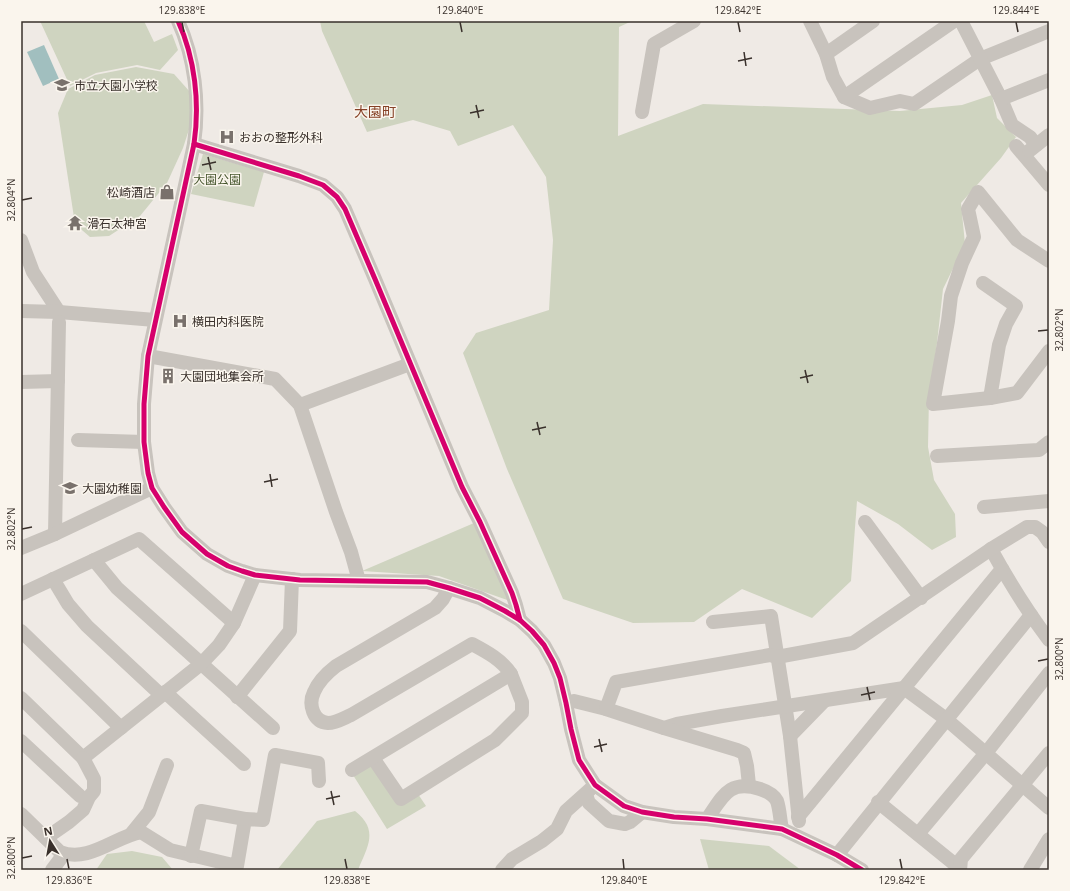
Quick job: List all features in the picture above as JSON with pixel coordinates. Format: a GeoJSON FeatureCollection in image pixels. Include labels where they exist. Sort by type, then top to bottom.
{"type":"FeatureCollection","features":[{"type":"Feature","properties":{"kind":"street"},"geometry":{"type":"LineString","coordinates":[[178,21],[190,56],[195,92],[197,124],[148,356],[144,404],[144,442],[148,473],[152,488],[182,532],[207,554],[228,566],[255,574],[292,579],[426,582],[480,598],[520,620],[544,645],[554,663],[566,703],[579,760],[589,776],[589,803],[609,820],[625,824],[630,822],[642,812]]}},
{"type":"Feature","properties":{"kind":"street"},"geometry":{"type":"LineString","coordinates":[[642,112],[654,44],[694,21]]}},
{"type":"Feature","properties":{"kind":"street"},"geometry":{"type":"LineString","coordinates":[[810,21],[826,54],[833,77],[844,97],[870,108],[900,101],[914,104],[980,59],[1049,31]]}},
{"type":"Feature","properties":{"kind":"street"},"geometry":{"type":"LineString","coordinates":[[826,54],[873,21]]}},
{"type":"Feature","properties":{"kind":"street"},"geometry":{"type":"LineString","coordinates":[[844,97],[954,21]]}},
{"type":"Feature","properties":{"kind":"street"},"geometry":{"type":"LineString","coordinates":[[961,21],[1001,99],[1012,125],[1030,138],[1036,145]]}},
{"type":"Feature","properties":{"kind":"street"},"geometry":{"type":"LineString","coordinates":[[1001,99],[1049,80]]}},
{"type":"Feature","properties":{"kind":"street"},"geometry":{"type":"LineString","coordinates":[[1049,135],[1036,145],[1020,150],[1049,185]]}},
{"type":"Feature","properties":{"kind":"street"},"geometry":{"type":"LineString","coordinates":[[194,144],[299,176],[323,186],[337,197],[344,209],[462,487],[480,522],[512,593],[520,620]]}},
{"type":"Feature","properties":{"kind":"street"},"geometry":{"type":"LineString","coordinates":[[1049,261],[1017,240],[978,192],[968,209],[974,237],[962,263],[951,296],[933,404],[990,398],[1017,393],[1049,351]]}},
{"type":"Feature","properties":{"kind":"street"},"geometry":{"type":"LineString","coordinates":[[21,240],[33,272],[59,317],[55,534]]}},
{"type":"Feature","properties":{"kind":"street"},"geometry":{"type":"LineString","coordinates":[[984,283],[1016,306],[1006,324],[1000,345],[990,398]]}},
{"type":"Feature","properties":{"kind":"street"},"geometry":{"type":"LineString","coordinates":[[21,311],[59,317],[155,320]]}},
{"type":"Feature","properties":{"kind":"street"},"geometry":{"type":"LineString","coordinates":[[148,356],[275,379],[300,405],[351,552],[359,581]]}},
{"type":"Feature","properties":{"kind":"street"},"geometry":{"type":"LineString","coordinates":[[300,405],[410,364]]}},
{"type":"Feature","properties":{"kind":"street"},"geometry":{"type":"LineString","coordinates":[[21,382],[58,381]]}},
{"type":"Feature","properties":{"kind":"street"},"geometry":{"type":"LineString","coordinates":[[78,440],[144,442]]}},
{"type":"Feature","properties":{"kind":"street"},"geometry":{"type":"LineString","coordinates":[[937,456],[1039,450],[1049,442]]}},
{"type":"Feature","properties":{"kind":"street"},"geometry":{"type":"LineString","coordinates":[[21,548],[55,534],[152,488]]}},
{"type":"Feature","properties":{"kind":"street"},"geometry":{"type":"LineString","coordinates":[[984,507],[1049,502]]}},
{"type":"Feature","properties":{"kind":"street"},"geometry":{"type":"LineString","coordinates":[[865,522],[921,598]]}},
{"type":"Feature","properties":{"kind":"street"},"geometry":{"type":"LineString","coordinates":[[606,709],[616,682],[770,655],[778,657],[853,644],[991,549],[1027,527],[1035,527],[1042,532],[1049,542]]}},
{"type":"Feature","properties":{"kind":"street"},"geometry":{"type":"LineString","coordinates":[[21,594],[139,539],[234,623]]}},
{"type":"Feature","properties":{"kind":"street"},"geometry":{"type":"LineString","coordinates":[[991,549],[1031,615],[1049,639]]}},
{"type":"Feature","properties":{"kind":"street"},"geometry":{"type":"LineString","coordinates":[[94,560],[117,588],[273,728]]}},
{"type":"Feature","properties":{"kind":"street"},"geometry":{"type":"LineString","coordinates":[[798,816],[1002,569]]}},
{"type":"Feature","properties":{"kind":"street"},"geometry":{"type":"LineString","coordinates":[[83,758],[201,664],[218,645],[234,623],[255,574]]}},
{"type":"Feature","properties":{"kind":"street"},"geometry":{"type":"LineString","coordinates":[[53,579],[68,604],[87,626],[244,764]]}},
{"type":"Feature","properties":{"kind":"street"},"geometry":{"type":"LineString","coordinates":[[237,697],[290,631],[292,579]]}},
{"type":"Feature","properties":{"kind":"street"},"geometry":{"type":"LineString","coordinates":[[373,758],[401,799],[495,740],[522,713],[522,702],[511,674],[506,666],[492,655],[472,644],[351,715],[334,722],[322,722],[317,718],[311,708],[312,698],[316,688],[327,673],[336,666],[435,608],[443,599],[449,588]]}},
{"type":"Feature","properties":{"kind":"street"},"geometry":{"type":"LineString","coordinates":[[837,855],[878,802],[1031,615]]}},
{"type":"Feature","properties":{"kind":"street"},"geometry":{"type":"LineString","coordinates":[[713,622],[771,616],[790,736],[800,837]]}},
{"type":"Feature","properties":{"kind":"street"},"geometry":{"type":"LineString","coordinates":[[21,631],[121,728]]}},
{"type":"Feature","properties":{"kind":"street"},"geometry":{"type":"LineString","coordinates":[[918,834],[986,753],[1049,673]]}},
{"type":"Feature","properties":{"kind":"street"},"geometry":{"type":"LineString","coordinates":[[352,770],[511,674]]}},
{"type":"Feature","properties":{"kind":"street"},"geometry":{"type":"LineString","coordinates":[[664,728],[715,717],[904,688],[946,719],[1049,808]]}},
{"type":"Feature","properties":{"kind":"street"},"geometry":{"type":"LineString","coordinates":[[21,698],[83,758],[94,779],[94,791],[89,797],[83,810],[46,838]]}},
{"type":"Feature","properties":{"kind":"street"},"geometry":{"type":"LineString","coordinates":[[566,703],[574,701],[606,709],[737,750],[744,754],[748,785]]}},
{"type":"Feature","properties":{"kind":"street"},"geometry":{"type":"LineString","coordinates":[[790,736],[824,701]]}},
{"type":"Feature","properties":{"kind":"street"},"geometry":{"type":"LineString","coordinates":[[21,741],[80,796]]}},
{"type":"Feature","properties":{"kind":"street"},"geometry":{"type":"LineString","coordinates":[[960,870],[961,859],[1049,754]]}},
{"type":"Feature","properties":{"kind":"street"},"geometry":{"type":"LineString","coordinates":[[191,856],[201,811],[245,819],[263,820],[275,755],[318,763],[319,781]]}},
{"type":"Feature","properties":{"kind":"street"},"geometry":{"type":"LineString","coordinates":[[132,833],[149,812],[167,765]]}},
{"type":"Feature","properties":{"kind":"street"},"geometry":{"type":"LineString","coordinates":[[707,818],[723,795],[729,790],[735,787],[748,785],[765,790],[776,800],[782,829]]}},
{"type":"Feature","properties":{"kind":"street"},"geometry":{"type":"LineString","coordinates":[[590,790],[624,806],[642,812],[674,817],[707,818],[782,829],[837,855],[862,870]]}},
{"type":"Feature","properties":{"kind":"street"},"geometry":{"type":"LineString","coordinates":[[502,870],[512,859],[542,841],[557,829],[566,811],[590,790]]}},
{"type":"Feature","properties":{"kind":"street"},"geometry":{"type":"LineString","coordinates":[[878,802],[960,870]]}},
{"type":"Feature","properties":{"kind":"street"},"geometry":{"type":"LineString","coordinates":[[21,814],[60,852],[64,854],[82,854],[105,847],[132,833],[141,832],[170,850],[237,866],[245,819]]}},
{"type":"Feature","properties":{"kind":"street"},"geometry":{"type":"LineString","coordinates":[[1030,870],[1049,839]]}},
{"type":"Feature","properties":{"kind":"street"},"geometry":{"type":"LineString","coordinates":[[52,870],[64,854]]}},
{"type":"Feature","properties":{"kind":"green space"},"geometry":{"type":"Polygon","coordinates":[[[40,21],[144,21],[154,42],[172,34],[178,50],[160,70],[137,65],[96,73],[70,86],[40,21]]]}},
{"type":"Feature","properties":{"kind":"green space"},"geometry":{"type":"Polygon","coordinates":[[[320,21],[632,21],[619,27],[618,136],[703,104],[900,111],[962,105],[992,95],[997,118],[1016,137],[1001,158],[961,203],[965,244],[943,289],[929,397],[928,447],[934,480],[955,514],[956,537],[932,550],[898,524],[857,501],[851,581],[812,618],[742,589],[694,622],[633,623],[563,599],[507,469],[463,353],[476,333],[549,310],[553,240],[546,177],[513,125],[458,146],[450,131],[413,120],[367,132],[322,31],[320,21]]]}},
{"type":"Feature","properties":{"kind":"green space"},"geometry":{"type":"Polygon","coordinates":[[[136,67],[174,74],[190,92],[194,114],[183,148],[167,183],[140,216],[109,236],[90,237],[75,224],[58,113],[68,89],[95,75],[136,67]]]}},
{"type":"Feature","properties":{"kind":"green space","name":"大園公園"},"geometry":{"type":"Polygon","coordinates":[[[203,154],[264,172],[254,207],[191,194],[203,154]]]}},
{"type":"Feature","properties":{"kind":"green space"},"geometry":{"type":"Polygon","coordinates":[[[474,523],[510,601],[439,576],[362,571],[474,523]]]}},
{"type":"Feature","properties":{"kind":"green space"},"geometry":{"type":"Polygon","coordinates":[[[366,766],[374,767],[397,803],[418,794],[426,806],[387,829],[353,775],[366,766]]]}},
{"type":"Feature","properties":{"kind":"green space"},"geometry":{"type":"Polygon","coordinates":[[[355,811],[367,825],[369,832],[368,846],[358,870],[277,870],[317,821],[355,811]]]}},
{"type":"Feature","properties":{"kind":"green space"},"geometry":{"type":"Polygon","coordinates":[[[700,839],[769,846],[801,870],[709,870],[700,839]]]}},
{"type":"Feature","properties":{"kind":"green space"},"geometry":{"type":"Polygon","coordinates":[[[132,851],[162,857],[173,870],[96,870],[107,854],[132,851]]]}},
{"type":"Feature","properties":{"kind":"water"},"geometry":{"type":"Polygon","coordinates":[[[44,45],[59,79],[43,86],[27,52],[44,45]]]}},
{"type":"Feature","properties":{"kind":"cycle path"},"geometry":{"type":"LineString","coordinates":[[178,21],[189,50],[195,81],[196,128],[194,144],[148,356],[144,404],[144,442],[148,473],[152,488],[182,532],[207,554],[228,566],[255,575],[300,580],[427,582],[480,598],[520,620],[544,645],[560,678],[579,760],[595,785],[624,806],[642,812],[674,817],[707,819],[782,829],[837,855],[862,870]]}},
{"type":"Feature","properties":{"kind":"cycle path"},"geometry":{"type":"LineString","coordinates":[[194,144],[299,176],[323,185],[337,197],[345,209],[462,487],[480,522],[512,593],[520,620]]}},
{"type":"Feature","properties":{"kind":"place","name":"市立大園小学校"},"geometry":{"type":"Point","coordinates":[62,85]}},
{"type":"Feature","properties":{"kind":"place","name":"おおの整形外科"},"geometry":{"type":"Point","coordinates":[227,137]}},
{"type":"Feature","properties":{"kind":"place","name":"松崎酒店"},"geometry":{"type":"Point","coordinates":[167,192]}},
{"type":"Feature","properties":{"kind":"place","name":"滑石太神宮"},"geometry":{"type":"Point","coordinates":[75,223]}},
{"type":"Feature","properties":{"kind":"place","name":"横田内科医院"},"geometry":{"type":"Point","coordinates":[180,321]}},
{"type":"Feature","properties":{"kind":"place","name":"大園団地集会所"},"geometry":{"type":"Point","coordinates":[168,376]}},
{"type":"Feature","properties":{"kind":"place","name":"大園幼稚園"},"geometry":{"type":"Point","coordinates":[70,488]}},
{"type":"Feature","properties":{"kind":"district","name":"大園町"},"geometry":{"type":"Point","coordinates":[375,111]}}]}
